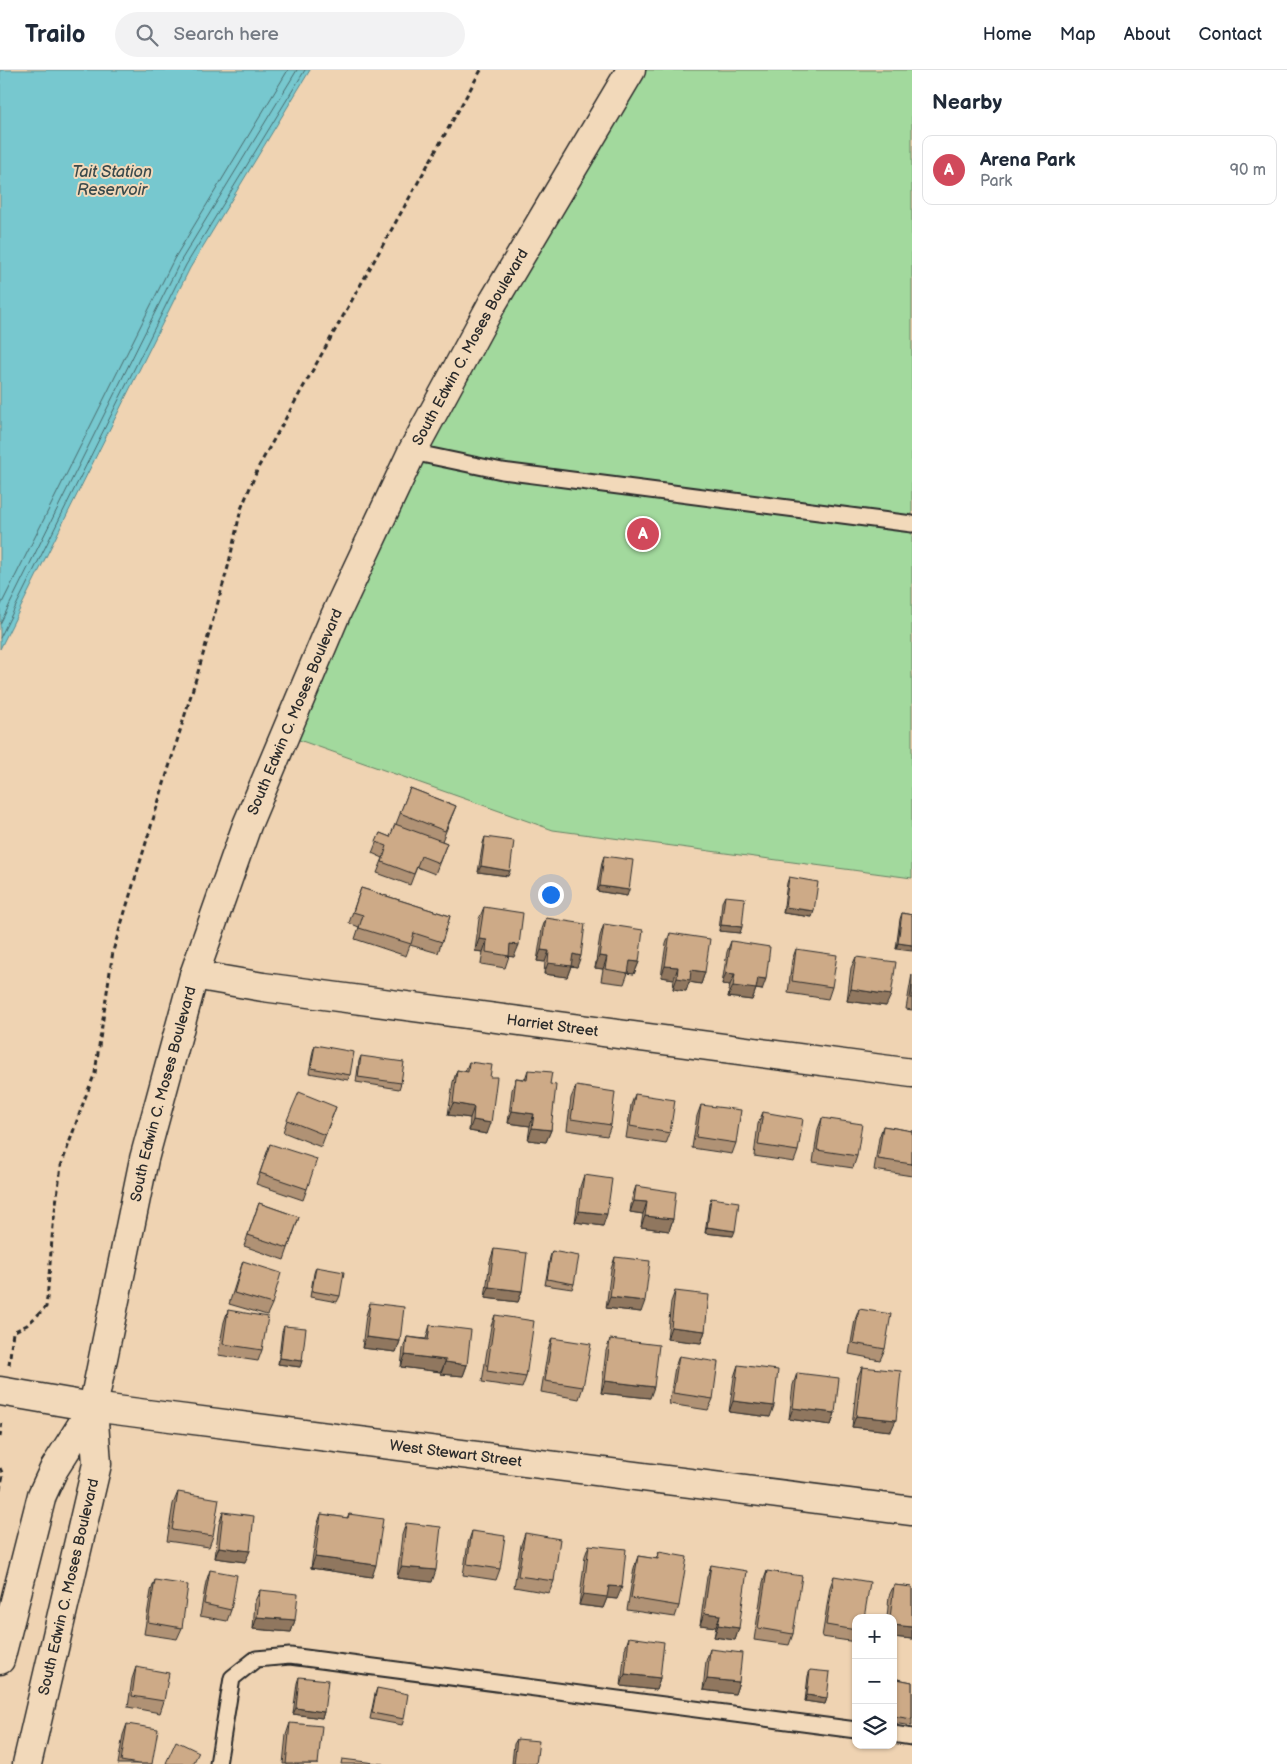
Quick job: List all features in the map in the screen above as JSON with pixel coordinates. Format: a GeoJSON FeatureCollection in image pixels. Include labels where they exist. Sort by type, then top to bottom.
{"type":"FeatureCollection","features":[{"type":"Feature","properties":{"kind":"main road","name":"South Edwin C. Moses Boulevard"},"geometry":{"type":"LineString","coordinates":[[27,1764],[96,1464],[93,1407],[144,1159],[194,975],[247,825],[335,616],[412,452],[492,304],[631,70]]}},
{"type":"Feature","properties":{"kind":"main road","name":"Harriet Street"},"geometry":{"type":"LineString","coordinates":[[194,975],[273,989],[912,1073]]}},
{"type":"Feature","properties":{"kind":"main road","name":"West Stewart Street"},"geometry":{"type":"LineString","coordinates":[[0,1391],[93,1407],[912,1511]]}},
{"type":"Feature","properties":{"kind":"main road","name":"South Edwin C. Moses Boulevard"},"geometry":{"type":"LineString","coordinates":[[0,1660],[42,1495],[54,1469],[93,1407]]}},
{"type":"Feature","properties":{"kind":"lane"},"geometry":{"type":"LineString","coordinates":[[412,452],[502,471],[912,524]]}},
{"type":"Feature","properties":{"kind":"lane"},"geometry":{"type":"LineString","coordinates":[[218,1764],[232,1678],[256,1659],[290,1656],[852,1729]]}},
{"type":"Feature","properties":{"kind":"lane"},"geometry":{"type":"LineString","coordinates":[[897,1735],[912,1737]]}},
{"type":"Feature","properties":{"kind":"path"},"geometry":{"type":"LineString","coordinates":[[12,1339],[13,1332],[27,1325],[46,1307],[53,1226],[61,1166],[95,1073],[113,951],[198,672],[228,567],[241,509],[259,466],[481,70]]}},
{"type":"Feature","properties":{"kind":"path"},"geometry":{"type":"LineString","coordinates":[[0,1468],[3,1475],[0,1488]]}},
{"type":"Feature","properties":{"kind":"green space"},"geometry":{"type":"Polygon","coordinates":[[[631,70],[912,70],[912,878],[553,830],[285,735],[335,616],[631,70]]]}},
{"type":"Feature","properties":{"kind":"water","name":"Tait Station Reservoir"},"geometry":{"type":"Polygon","coordinates":[[[0,70],[310,70],[190,268],[0,649],[0,70]]]}},
{"type":"Feature","properties":{"kind":"building"},"geometry":{"type":"Polygon","coordinates":[[[410,788],[456,806],[445,831],[400,813],[410,788]]]}},
{"type":"Feature","properties":{"kind":"building"},"geometry":{"type":"Polygon","coordinates":[[[395,824],[447,843],[439,863],[421,856],[414,874],[382,862],[387,846],[376,842],[380,833],[390,837],[395,824]]]}},
{"type":"Feature","properties":{"kind":"building"},"geometry":{"type":"Polygon","coordinates":[[[485,837],[514,841],[510,871],[481,866],[485,837]]]}},
{"type":"Feature","properties":{"kind":"building"},"geometry":{"type":"Polygon","coordinates":[[[604,856],[633,860],[629,890],[600,886],[604,856]]]}},
{"type":"Feature","properties":{"kind":"building"},"geometry":{"type":"Polygon","coordinates":[[[789,877],[818,882],[814,911],[785,907],[789,877]]]}},
{"type":"Feature","properties":{"kind":"building"},"geometry":{"type":"Polygon","coordinates":[[[361,888],[450,916],[442,942],[414,933],[411,944],[359,928],[363,915],[353,912],[361,888]]]}},
{"type":"Feature","properties":{"kind":"building"},"geometry":{"type":"Polygon","coordinates":[[[725,896],[745,898],[742,927],[721,925],[725,896]]]}},
{"type":"Feature","properties":{"kind":"building"},"geometry":{"type":"Polygon","coordinates":[[[484,907],[523,913],[519,945],[510,944],[509,956],[486,952],[487,940],[479,939],[484,907]]]}},
{"type":"Feature","properties":{"kind":"building"},"geometry":{"type":"Polygon","coordinates":[[[902,913],[912,915],[912,945],[898,943],[902,913]]]}},
{"type":"Feature","properties":{"kind":"building"},"geometry":{"type":"Polygon","coordinates":[[[546,918],[585,924],[581,956],[573,954],[571,966],[548,963],[549,951],[541,950],[546,918]]]}},
{"type":"Feature","properties":{"kind":"building"},"geometry":{"type":"Polygon","coordinates":[[[604,924],[643,930],[639,962],[630,961],[628,973],[605,969],[607,957],[599,956],[604,924]]]}},
{"type":"Feature","properties":{"kind":"building"},"geometry":{"type":"Polygon","coordinates":[[[670,933],[710,939],[705,972],[691,970],[690,980],[677,978],[678,967],[665,966],[670,933]]]}},
{"type":"Feature","properties":{"kind":"building"},"geometry":{"type":"Polygon","coordinates":[[[731,941],[770,947],[766,979],[758,978],[756,989],[733,986],[735,974],[726,973],[731,941]]]}},
{"type":"Feature","properties":{"kind":"building"},"geometry":{"type":"Polygon","coordinates":[[[796,949],[837,955],[832,987],[792,981],[796,949]]]}},
{"type":"Feature","properties":{"kind":"building"},"geometry":{"type":"Polygon","coordinates":[[[856,957],[896,962],[891,995],[851,989],[856,957]]]}},
{"type":"Feature","properties":{"kind":"building"},"geometry":{"type":"Polygon","coordinates":[[[315,1045],[354,1052],[350,1075],[311,1068],[315,1045]]]}},
{"type":"Feature","properties":{"kind":"building"},"geometry":{"type":"Polygon","coordinates":[[[361,1056],[404,1062],[401,1083],[358,1077],[361,1056]]]}},
{"type":"Feature","properties":{"kind":"building"},"geometry":{"type":"Polygon","coordinates":[[[469,1062],[492,1065],[490,1077],[497,1077],[491,1123],[473,1120],[474,1107],[453,1103],[457,1070],[468,1072],[469,1062]]]}},
{"type":"Feature","properties":{"kind":"building"},"geometry":{"type":"Polygon","coordinates":[[[528,1070],[552,1072],[550,1084],[556,1085],[551,1130],[532,1128],[534,1114],[512,1111],[516,1078],[527,1080],[528,1070]]]}},
{"type":"Feature","properties":{"kind":"building"},"geometry":{"type":"Polygon","coordinates":[[[576,1086],[615,1092],[611,1125],[571,1119],[576,1086]]]}},
{"type":"Feature","properties":{"kind":"building"},"geometry":{"type":"Polygon","coordinates":[[[299,1092],[336,1107],[325,1135],[287,1120],[299,1092]]]}},
{"type":"Feature","properties":{"kind":"building"},"geometry":{"type":"Polygon","coordinates":[[[635,1094],[675,1100],[670,1133],[630,1126],[635,1094]]]}},
{"type":"Feature","properties":{"kind":"building"},"geometry":{"type":"Polygon","coordinates":[[[701,1105],[741,1110],[736,1143],[696,1137],[701,1105]]]}},
{"type":"Feature","properties":{"kind":"building"},"geometry":{"type":"Polygon","coordinates":[[[763,1112],[803,1119],[798,1151],[758,1145],[763,1112]]]}},
{"type":"Feature","properties":{"kind":"building"},"geometry":{"type":"Polygon","coordinates":[[[822,1118],[862,1124],[857,1156],[817,1150],[822,1118]]]}},
{"type":"Feature","properties":{"kind":"building"},"geometry":{"type":"Polygon","coordinates":[[[883,1126],[912,1131],[912,1164],[878,1159],[883,1126]]]}},
{"type":"Feature","properties":{"kind":"building"},"geometry":{"type":"Polygon","coordinates":[[[270,1144],[317,1159],[307,1189],[260,1173],[270,1144]]]}},
{"type":"Feature","properties":{"kind":"building"},"geometry":{"type":"Polygon","coordinates":[[[584,1175],[612,1179],[607,1214],[579,1211],[584,1175]]]}},
{"type":"Feature","properties":{"kind":"building"},"geometry":{"type":"Polygon","coordinates":[[[636,1186],[676,1192],[673,1219],[645,1216],[647,1202],[634,1201],[636,1186]]]}},
{"type":"Feature","properties":{"kind":"building"},"geometry":{"type":"Polygon","coordinates":[[[711,1198],[739,1202],[735,1231],[707,1227],[711,1198]]]}},
{"type":"Feature","properties":{"kind":"building"},"geometry":{"type":"Polygon","coordinates":[[[259,1203],[299,1217],[288,1248],[248,1235],[259,1203]]]}},
{"type":"Feature","properties":{"kind":"building"},"geometry":{"type":"Polygon","coordinates":[[[494,1249],[527,1253],[522,1291],[489,1287],[494,1249]]]}},
{"type":"Feature","properties":{"kind":"building"},"geometry":{"type":"Polygon","coordinates":[[[552,1251],[579,1256],[574,1284],[547,1279],[552,1251]]]}},
{"type":"Feature","properties":{"kind":"building"},"geometry":{"type":"Polygon","coordinates":[[[615,1257],[650,1261],[645,1301],[610,1297],[615,1257]]]}},
{"type":"Feature","properties":{"kind":"building"},"geometry":{"type":"Polygon","coordinates":[[[243,1261],[281,1273],[272,1304],[234,1293],[243,1261]]]}},
{"type":"Feature","properties":{"kind":"building"},"geometry":{"type":"Polygon","coordinates":[[[316,1267],[344,1272],[340,1296],[312,1291],[316,1267]]]}},
{"type":"Feature","properties":{"kind":"building"},"geometry":{"type":"Polygon","coordinates":[[[675,1291],[709,1295],[705,1331],[671,1327],[675,1291]]]}},
{"type":"Feature","properties":{"kind":"building"},"geometry":{"type":"Polygon","coordinates":[[[370,1303],[404,1307],[400,1341],[366,1337],[370,1303]]]}},
{"type":"Feature","properties":{"kind":"building"},"geometry":{"type":"Polygon","coordinates":[[[859,1309],[891,1314],[885,1349],[853,1343],[859,1309]]]}},
{"type":"Feature","properties":{"kind":"building"},"geometry":{"type":"Polygon","coordinates":[[[228,1310],[268,1317],[262,1350],[223,1344],[228,1310]]]}},
{"type":"Feature","properties":{"kind":"building"},"geometry":{"type":"Polygon","coordinates":[[[495,1315],[534,1321],[526,1377],[487,1371],[495,1315]]]}},
{"type":"Feature","properties":{"kind":"building"},"geometry":{"type":"Polygon","coordinates":[[[430,1325],[471,1330],[467,1365],[445,1362],[446,1360],[405,1355],[407,1337],[428,1340],[430,1325]]]}},
{"type":"Feature","properties":{"kind":"building"},"geometry":{"type":"Polygon","coordinates":[[[284,1326],[306,1328],[302,1361],[280,1358],[284,1326]]]}},
{"type":"Feature","properties":{"kind":"building"},"geometry":{"type":"Polygon","coordinates":[[[552,1338],[591,1344],[583,1387],[545,1381],[552,1338]]]}},
{"type":"Feature","properties":{"kind":"building"},"geometry":{"type":"Polygon","coordinates":[[[610,1339],[659,1345],[654,1387],[605,1381],[610,1339]]]}},
{"type":"Feature","properties":{"kind":"building"},"geometry":{"type":"Polygon","coordinates":[[[679,1356],[718,1362],[713,1399],[673,1393],[679,1356]]]}},
{"type":"Feature","properties":{"kind":"building"},"geometry":{"type":"Polygon","coordinates":[[[738,1365],[778,1370],[774,1406],[733,1401],[738,1365]]]}},
{"type":"Feature","properties":{"kind":"building"},"geometry":{"type":"Polygon","coordinates":[[[862,1367],[901,1371],[896,1420],[856,1416],[862,1367]]]}},
{"type":"Feature","properties":{"kind":"building"},"geometry":{"type":"Polygon","coordinates":[[[797,1373],[839,1378],[835,1413],[793,1408],[797,1373]]]}},
{"type":"Feature","properties":{"kind":"building"},"geometry":{"type":"Polygon","coordinates":[[[178,1492],[219,1499],[213,1536],[172,1530],[178,1492]]]}},
{"type":"Feature","properties":{"kind":"building"},"geometry":{"type":"Polygon","coordinates":[[[223,1512],[254,1516],[250,1551],[219,1547],[223,1512]]]}},
{"type":"Feature","properties":{"kind":"building"},"geometry":{"type":"Polygon","coordinates":[[[321,1514],[348,1518],[349,1514],[383,1519],[376,1565],[315,1557],[321,1514]]]}},
{"type":"Feature","properties":{"kind":"building"},"geometry":{"type":"Polygon","coordinates":[[[406,1523],[441,1527],[436,1570],[401,1567],[406,1523]]]}},
{"type":"Feature","properties":{"kind":"building"},"geometry":{"type":"Polygon","coordinates":[[[472,1531],[505,1536],[500,1569],[467,1564],[472,1531]]]}},
{"type":"Feature","properties":{"kind":"building"},"geometry":{"type":"Polygon","coordinates":[[[525,1533],[560,1539],[554,1581],[518,1576],[525,1533]]]}},
{"type":"Feature","properties":{"kind":"building"},"geometry":{"type":"Polygon","coordinates":[[[589,1545],[626,1549],[622,1587],[609,1586],[607,1597],[583,1594],[589,1545]]]}},
{"type":"Feature","properties":{"kind":"building"},"geometry":{"type":"Polygon","coordinates":[[[659,1552],[687,1557],[679,1606],[631,1598],[638,1556],[658,1559],[659,1552]]]}},
{"type":"Feature","properties":{"kind":"building"},"geometry":{"type":"Polygon","coordinates":[[[711,1565],[747,1571],[739,1628],[718,1625],[720,1615],[704,1613],[711,1565]]]}},
{"type":"Feature","properties":{"kind":"building"},"geometry":{"type":"Polygon","coordinates":[[[210,1570],[237,1575],[231,1610],[204,1604],[210,1570]]]}},
{"type":"Feature","properties":{"kind":"building"},"geometry":{"type":"Polygon","coordinates":[[[767,1571],[802,1576],[793,1634],[758,1628],[767,1571]]]}},
{"type":"Feature","properties":{"kind":"building"},"geometry":{"type":"Polygon","coordinates":[[[834,1576],[870,1582],[865,1614],[852,1614],[852,1629],[826,1625],[834,1576]]]}},
{"type":"Feature","properties":{"kind":"building"},"geometry":{"type":"Polygon","coordinates":[[[155,1580],[188,1585],[182,1628],[148,1622],[155,1580]]]}},
{"type":"Feature","properties":{"kind":"building"},"geometry":{"type":"Polygon","coordinates":[[[894,1585],[912,1587],[912,1627],[897,1625],[897,1614],[890,1614],[894,1585]]]}},
{"type":"Feature","properties":{"kind":"building"},"geometry":{"type":"Polygon","coordinates":[[[260,1590],[298,1594],[295,1620],[257,1617],[260,1590]]]}},
{"type":"Feature","properties":{"kind":"building"},"geometry":{"type":"Polygon","coordinates":[[[629,1637],[664,1642],[660,1678],[625,1674],[629,1637]]]}},
{"type":"Feature","properties":{"kind":"building"},"geometry":{"type":"Polygon","coordinates":[[[710,1649],[742,1653],[739,1682],[707,1679],[710,1649]]]}},
{"type":"Feature","properties":{"kind":"building"},"geometry":{"type":"Polygon","coordinates":[[[136,1667],[169,1673],[164,1701],[132,1696],[136,1667]]]}},
{"type":"Feature","properties":{"kind":"building"},"geometry":{"type":"Polygon","coordinates":[[[810,1670],[830,1672],[827,1698],[807,1695],[810,1670]]]}},
{"type":"Feature","properties":{"kind":"building"},"geometry":{"type":"Polygon","coordinates":[[[299,1677],[328,1680],[324,1712],[296,1708],[299,1677]]]}},
{"type":"Feature","properties":{"kind":"building"},"geometry":{"type":"Polygon","coordinates":[[[897,1679],[912,1682],[912,1719],[897,1717],[897,1679]]]}},
{"type":"Feature","properties":{"kind":"building"},"geometry":{"type":"Polygon","coordinates":[[[377,1688],[408,1694],[404,1719],[372,1713],[377,1688]]]}},
{"type":"Feature","properties":{"kind":"building"},"geometry":{"type":"Polygon","coordinates":[[[290,1723],[322,1726],[318,1764],[286,1764],[290,1723]]]}},
{"type":"Feature","properties":{"kind":"building"},"geometry":{"type":"Polygon","coordinates":[[[127,1724],[158,1729],[152,1764],[121,1761],[127,1724]]]}},
{"type":"Feature","properties":{"kind":"building"},"geometry":{"type":"Polygon","coordinates":[[[517,1739],[539,1741],[536,1764],[514,1764],[517,1739]]]}},
{"type":"Feature","properties":{"kind":"building"},"geometry":{"type":"Polygon","coordinates":[[[176,1741],[199,1752],[193,1764],[166,1763],[176,1741]]]}},
{"type":"Feature","properties":{"kind":"building"},"geometry":{"type":"Polygon","coordinates":[[[342,1759],[383,1764],[341,1764],[342,1759]]]}},
{"type":"Feature","properties":{"kind":"place","name":"Arena Park"},"geometry":{"type":"Point","coordinates":[643,534]}}]}
